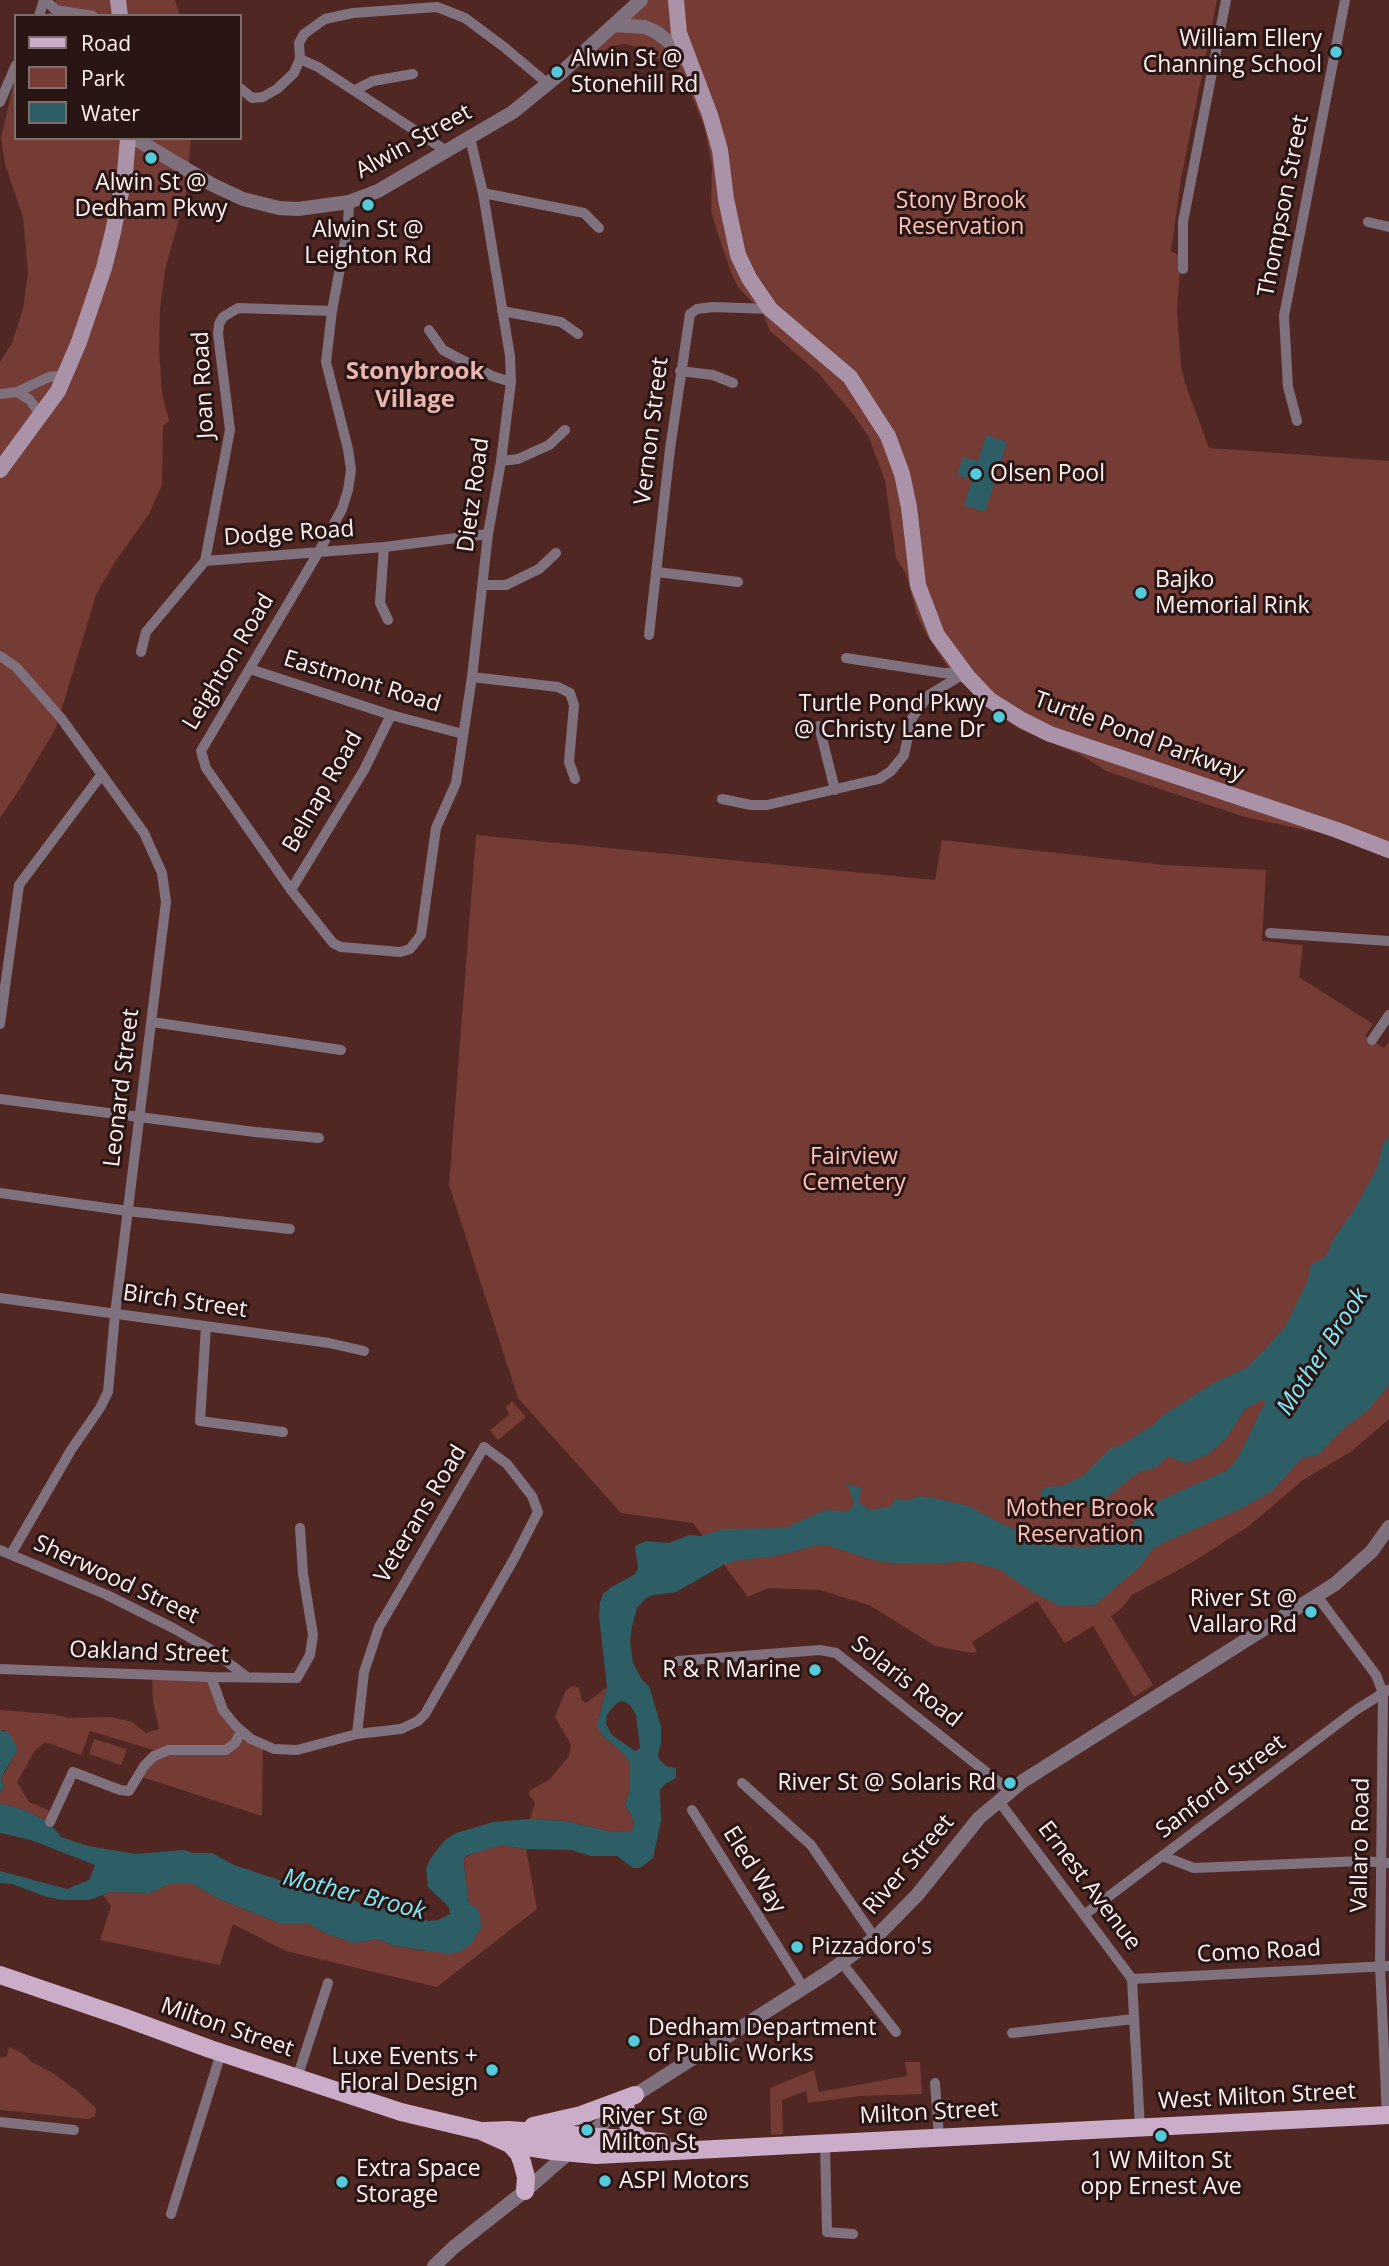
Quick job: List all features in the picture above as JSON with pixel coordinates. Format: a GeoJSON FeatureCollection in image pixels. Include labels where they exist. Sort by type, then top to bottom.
{"type":"FeatureCollection","features":[{"type":"Feature","properties":{"kind":"main road","name":"Turtle Pond Parkway"},"geometry":{"type":"LineString","coordinates":[[676,0],[680,33],[720,150],[726,199],[738,255],[749,278],[770,309],[850,377],[888,436],[902,474],[909,507],[918,585],[937,635],[965,673],[990,700],[1049,734],[1337,830],[1389,850]]}},
{"type":"Feature","properties":{"kind":"main road"},"geometry":{"type":"LineString","coordinates":[[0,470],[41,416],[65,375],[104,268],[122,193],[131,140]]}},
{"type":"Feature","properties":{"kind":"main road","name":"Milton Street"},"geometry":{"type":"LineString","coordinates":[[0,1975],[221,2053],[401,2112],[569,2152],[596,2155],[1134,2128]]}},
{"type":"Feature","properties":{"kind":"main road"},"geometry":{"type":"LineString","coordinates":[[525,2191],[526,2177],[522,2162],[509,2137],[630,2098],[627,2123],[640,2140]]}},
{"type":"Feature","properties":{"kind":"main road","name":"West Milton Street"},"geometry":{"type":"LineString","coordinates":[[1134,2128],[1388,2115]]}},
{"type":"Feature","properties":{"kind":"main road","name":"Milton Street"},"geometry":{"type":"LineString","coordinates":[[509,2137],[586,2137],[732,2147]]}},
{"type":"Feature","properties":{"kind":"street"},"geometry":{"type":"LineString","coordinates":[[44,0],[56,10],[81,14]]}},
{"type":"Feature","properties":{"kind":"street","name":"Alwin Street"},"geometry":{"type":"LineString","coordinates":[[134,140],[213,186],[243,199],[279,208],[298,209],[349,202],[378,191],[513,112],[641,0]]}},
{"type":"Feature","properties":{"kind":"street"},"geometry":{"type":"LineString","coordinates":[[1183,269],[1184,222],[1226,0]]}},
{"type":"Feature","properties":{"kind":"street","name":"Thompson Street"},"geometry":{"type":"LineString","coordinates":[[1297,421],[1288,387],[1284,316],[1345,0]]}},
{"type":"Feature","properties":{"kind":"street"},"geometry":{"type":"LineString","coordinates":[[242,90],[252,98],[263,97],[277,89],[294,73],[300,59],[299,43],[304,34],[324,19],[436,4],[465,18],[505,47],[548,84]]}},
{"type":"Feature","properties":{"kind":"street"},"geometry":{"type":"LineString","coordinates":[[614,25],[645,27],[656,32],[677,48],[690,65]]}},
{"type":"Feature","properties":{"kind":"street"},"geometry":{"type":"LineString","coordinates":[[300,59],[318,66],[448,152]]}},
{"type":"Feature","properties":{"kind":"street"},"geometry":{"type":"LineString","coordinates":[[0,102],[14,70]]}},
{"type":"Feature","properties":{"kind":"street"},"geometry":{"type":"LineString","coordinates":[[355,90],[373,81],[413,74]]}},
{"type":"Feature","properties":{"kind":"street","name":"Dietz Road"},"geometry":{"type":"LineString","coordinates":[[463,734],[488,534],[511,382],[510,356],[483,193],[470,138]]}},
{"type":"Feature","properties":{"kind":"street"},"geometry":{"type":"LineString","coordinates":[[483,193],[584,213],[599,228]]}},
{"type":"Feature","properties":{"kind":"street","name":"Leighton Road"},"geometry":{"type":"LineString","coordinates":[[349,202],[348,225],[332,311],[326,362],[348,449],[351,470],[348,490],[342,509],[318,552],[204,743],[202,758],[291,890],[326,936],[341,947],[400,952],[410,949],[421,935],[436,828],[456,783],[463,734]]}},
{"type":"Feature","properties":{"kind":"street"},"geometry":{"type":"LineString","coordinates":[[1368,222],[1389,227]]}},
{"type":"Feature","properties":{"kind":"street","name":"Vernon Street"},"geometry":{"type":"LineString","coordinates":[[649,635],[680,371],[690,314],[697,309],[713,307],[770,309]]}},
{"type":"Feature","properties":{"kind":"street","name":"Joan Road"},"geometry":{"type":"LineString","coordinates":[[205,561],[230,430],[219,324],[230,311],[238,308],[332,311]]}},
{"type":"Feature","properties":{"kind":"street"},"geometry":{"type":"LineString","coordinates":[[502,311],[561,322],[578,334]]}},
{"type":"Feature","properties":{"kind":"street"},"geometry":{"type":"LineString","coordinates":[[429,330],[443,350],[492,376],[511,382]]}},
{"type":"Feature","properties":{"kind":"street"},"geometry":{"type":"LineString","coordinates":[[680,371],[713,375],[733,383]]}},
{"type":"Feature","properties":{"kind":"street"},"geometry":{"type":"LineString","coordinates":[[0,394],[17,392],[49,377],[65,375]]}},
{"type":"Feature","properties":{"kind":"street"},"geometry":{"type":"LineString","coordinates":[[17,392],[30,400],[41,416]]}},
{"type":"Feature","properties":{"kind":"street"},"geometry":{"type":"LineString","coordinates":[[501,461],[518,459],[549,445],[565,430]]}},
{"type":"Feature","properties":{"kind":"street","name":"Dodge Road"},"geometry":{"type":"LineString","coordinates":[[142,652],[146,632],[205,561],[384,547],[488,534]]}},
{"type":"Feature","properties":{"kind":"street"},"geometry":{"type":"LineString","coordinates":[[384,547],[380,603],[388,620]]}},
{"type":"Feature","properties":{"kind":"street"},"geometry":{"type":"LineString","coordinates":[[483,585],[506,585],[539,569],[556,554]]}},
{"type":"Feature","properties":{"kind":"street"},"geometry":{"type":"LineString","coordinates":[[657,572],[738,582]]}},
{"type":"Feature","properties":{"kind":"street","name":"Leonard Street"},"geometry":{"type":"LineString","coordinates":[[0,656],[28,679],[76,736],[144,833],[162,873],[166,902],[105,1400],[6,1552]]}},
{"type":"Feature","properties":{"kind":"street"},"geometry":{"type":"LineString","coordinates":[[846,658],[943,673],[965,673]]}},
{"type":"Feature","properties":{"kind":"street","name":"Eastmont Road"},"geometry":{"type":"LineString","coordinates":[[250,669],[391,715],[463,734]]}},
{"type":"Feature","properties":{"kind":"street"},"geometry":{"type":"LineString","coordinates":[[722,799],[767,805],[879,779],[891,771],[904,755],[912,718],[919,707],[929,695],[965,673]]}},
{"type":"Feature","properties":{"kind":"street"},"geometry":{"type":"LineString","coordinates":[[472,677],[558,687],[570,693],[574,705],[569,762],[575,779]]}},
{"type":"Feature","properties":{"kind":"street","name":"Belnap Road"},"geometry":{"type":"LineString","coordinates":[[291,890],[364,770],[391,715]]}},
{"type":"Feature","properties":{"kind":"street"},"geometry":{"type":"LineString","coordinates":[[820,726],[835,790]]}},
{"type":"Feature","properties":{"kind":"street"},"geometry":{"type":"LineString","coordinates":[[0,1024],[19,885],[102,774]]}},
{"type":"Feature","properties":{"kind":"street"},"geometry":{"type":"LineString","coordinates":[[1270,933],[1389,942]]}},
{"type":"Feature","properties":{"kind":"street"},"geometry":{"type":"LineString","coordinates":[[1373,1041],[1389,1015]]}},
{"type":"Feature","properties":{"kind":"street"},"geometry":{"type":"LineString","coordinates":[[152,1022],[341,1049]]}},
{"type":"Feature","properties":{"kind":"street"},"geometry":{"type":"LineString","coordinates":[[0,1099],[319,1138]]}},
{"type":"Feature","properties":{"kind":"street"},"geometry":{"type":"LineString","coordinates":[[0,1193],[290,1229]]}},
{"type":"Feature","properties":{"kind":"street","name":"Birch Street"},"geometry":{"type":"LineString","coordinates":[[0,1298],[330,1343],[365,1352]]}},
{"type":"Feature","properties":{"kind":"street"},"geometry":{"type":"LineString","coordinates":[[205,1326],[200,1421],[283,1433]]}},
{"type":"Feature","properties":{"kind":"street","name":"Veterans Road"},"geometry":{"type":"LineString","coordinates":[[211,1677],[223,1710],[241,1732],[263,1745],[284,1751],[310,1748],[357,1734],[401,1729],[418,1721],[425,1714],[538,1512],[532,1496],[507,1464],[484,1447],[377,1633],[362,1680],[357,1734]]}},
{"type":"Feature","properties":{"kind":"street","name":"River Street"},"geometry":{"type":"LineString","coordinates":[[434,2266],[525,2191],[630,2098],[842,1963],[875,1938],[905,1909],[970,1828],[1004,1796],[1061,1755],[1317,1596],[1360,1562],[1389,1527]]}},
{"type":"Feature","properties":{"kind":"street","name":"Oakland Street"},"geometry":{"type":"LineString","coordinates":[[0,1669],[297,1678],[310,1656],[313,1635],[299,1528]]}},
{"type":"Feature","properties":{"kind":"street","name":"Sherwood Street"},"geometry":{"type":"LineString","coordinates":[[6,1552],[107,1595],[173,1628],[210,1649],[247,1677]]}},
{"type":"Feature","properties":{"kind":"street","name":"Vallaro Road"},"geometry":{"type":"LineString","coordinates":[[1317,1596],[1386,1691],[1384,1967],[1388,2115]]}},
{"type":"Feature","properties":{"kind":"street","name":"Solaris Road"},"geometry":{"type":"LineString","coordinates":[[678,1661],[820,1650],[836,1653],[1004,1796]]}},
{"type":"Feature","properties":{"kind":"street","name":"Sanford Street"},"geometry":{"type":"LineString","coordinates":[[1084,1915],[1165,1857],[1356,1710],[1386,1691]]}},
{"type":"Feature","properties":{"kind":"street"},"geometry":{"type":"LineString","coordinates":[[50,1822],[73,1772],[129,1791],[144,1766],[154,1756],[169,1750],[226,1750],[235,1743],[241,1732]]}},
{"type":"Feature","properties":{"kind":"street"},"geometry":{"type":"LineString","coordinates":[[742,1783],[811,1845],[875,1938]]}},
{"type":"Feature","properties":{"kind":"street","name":"Ernest Avenue"},"geometry":{"type":"LineString","coordinates":[[1004,1796],[1084,1915],[1132,1979],[1134,2128]]}},
{"type":"Feature","properties":{"kind":"street","name":"Eled Way"},"geometry":{"type":"LineString","coordinates":[[692,1811],[803,1987]]}},
{"type":"Feature","properties":{"kind":"street"},"geometry":{"type":"LineString","coordinates":[[1165,1857],[1194,1868],[1363,1861],[1385,1863]]}},
{"type":"Feature","properties":{"kind":"street"},"geometry":{"type":"LineString","coordinates":[[842,1963],[896,2032]]}},
{"type":"Feature","properties":{"kind":"street","name":"Como Road"},"geometry":{"type":"LineString","coordinates":[[1132,1979],[1384,1967]]}},
{"type":"Feature","properties":{"kind":"street"},"geometry":{"type":"LineString","coordinates":[[297,2078],[328,1983]]}},
{"type":"Feature","properties":{"kind":"street"},"geometry":{"type":"LineString","coordinates":[[1012,2034],[1134,2019]]}},
{"type":"Feature","properties":{"kind":"street"},"geometry":{"type":"LineString","coordinates":[[171,2214],[221,2053]]}},
{"type":"Feature","properties":{"kind":"street"},"geometry":{"type":"LineString","coordinates":[[935,2083],[939,2137]]}},
{"type":"Feature","properties":{"kind":"street"},"geometry":{"type":"LineString","coordinates":[[0,2122],[74,2130]]}},
{"type":"Feature","properties":{"kind":"street"},"geometry":{"type":"LineString","coordinates":[[825,2143],[827,2232],[853,2234]]}},
{"type":"Feature","properties":{"kind":"green space"},"geometry":{"type":"Polygon","coordinates":[[[56,0],[175,0],[179,14],[48,14],[56,0]]]}},
{"type":"Feature","properties":{"kind":"green space","name":"Stony Brook Reservation"},"geometry":{"type":"Polygon","coordinates":[[[636,0],[1217,0],[1181,179],[1171,251],[1181,256],[1177,310],[1181,365],[1209,448],[1389,461],[1389,859],[1361,846],[1320,833],[1245,817],[1106,771],[1081,755],[1019,729],[993,711],[952,674],[925,632],[917,615],[906,574],[896,558],[885,481],[869,437],[819,374],[770,331],[763,314],[738,287],[731,272],[711,210],[712,166],[704,126],[682,73],[672,70],[637,47],[625,44],[613,46],[592,58],[584,46],[636,0]]]}},
{"type":"Feature","properties":{"kind":"green space"},"geometry":{"type":"Polygon","coordinates":[[[14,83],[14,140],[191,140],[186,194],[165,270],[160,309],[162,393],[169,421],[163,426],[162,485],[149,514],[113,565],[96,595],[56,728],[0,818],[0,362],[12,343],[23,309],[28,273],[23,217],[5,164],[1,138],[14,83]]]}},
{"type":"Feature","properties":{"kind":"green space","name":"Fairview Cemetery"},"geometry":{"type":"Polygon","coordinates":[[[476,835],[935,880],[942,840],[1164,865],[1266,870],[1262,941],[1303,945],[1299,977],[1373,1024],[1365,1036],[1384,1048],[1389,1041],[1389,1419],[1352,1451],[1303,1480],[1249,1526],[1191,1563],[1132,1595],[1121,1609],[1111,1616],[1153,1685],[1134,1697],[1093,1626],[1065,1643],[1037,1601],[972,1642],[977,1652],[972,1653],[935,1646],[869,1605],[819,1590],[768,1588],[748,1597],[693,1523],[621,1513],[518,1398],[449,1185],[476,835]]]}},
{"type":"Feature","properties":{"kind":"green space"},"geometry":{"type":"Polygon","coordinates":[[[512,1401],[526,1417],[498,1440],[490,1430],[509,1415],[506,1407],[512,1401]]]}},
{"type":"Feature","properties":{"kind":"green space"},"geometry":{"type":"Polygon","coordinates":[[[152,1675],[211,1677],[223,1710],[263,1745],[262,1816],[139,1776],[160,1752],[90,1731],[81,1755],[45,1742],[34,1752],[17,1782],[29,1802],[55,1813],[49,1822],[24,1810],[0,1803],[0,1793],[4,1786],[1,1779],[18,1749],[4,1730],[0,1730],[0,1710],[69,1718],[112,1717],[132,1722],[146,1733],[159,1729],[153,1702],[152,1675]]]}},
{"type":"Feature","properties":{"kind":"green space"},"geometry":{"type":"Polygon","coordinates":[[[574,1686],[579,1688],[582,1700],[586,1703],[607,1687],[599,1716],[601,1734],[625,1755],[630,1763],[630,1790],[625,1804],[633,1819],[634,1826],[631,1831],[612,1832],[566,1821],[530,1819],[535,1803],[529,1791],[550,1779],[569,1756],[571,1745],[555,1717],[566,1690],[574,1686]]]}},
{"type":"Feature","properties":{"kind":"green space"},"geometry":{"type":"Polygon","coordinates":[[[94,1739],[127,1749],[121,1765],[89,1754],[94,1739]]]}},
{"type":"Feature","properties":{"kind":"green space"},"geometry":{"type":"Polygon","coordinates":[[[501,1845],[526,1849],[537,1909],[437,1987],[286,1951],[233,1924],[220,1965],[100,1940],[111,1906],[103,1895],[111,1892],[150,1893],[169,1884],[181,1883],[193,1884],[219,1899],[279,1923],[307,1923],[327,1934],[354,1943],[377,1939],[395,1946],[427,1951],[472,1906],[469,1904],[464,1858],[477,1851],[501,1845]]]}},
{"type":"Feature","properties":{"kind":"green space"},"geometry":{"type":"Polygon","coordinates":[[[9,2047],[77,2091],[96,2108],[95,2116],[88,2119],[0,2110],[0,2058],[7,2056],[9,2047]]]}},
{"type":"Feature","properties":{"kind":"green space"},"geometry":{"type":"Polygon","coordinates":[[[905,2062],[920,2062],[922,2094],[860,2096],[808,2103],[806,2091],[782,2100],[783,2134],[771,2135],[770,2088],[814,2070],[819,2092],[907,2076],[905,2062]]]}},
{"type":"Feature","properties":{"kind":"water"},"geometry":{"type":"Polygon","coordinates":[[[986,435],[1007,442],[985,512],[964,505],[972,480],[957,475],[963,457],[978,461],[986,435]]]}},
{"type":"Feature","properties":{"kind":"water","name":"Mother Brook"},"geometry":{"type":"Polygon","coordinates":[[[1389,1136],[1389,1385],[1367,1411],[1343,1429],[1317,1456],[1301,1459],[1272,1491],[1242,1508],[1153,1549],[1139,1567],[1095,1605],[1060,1606],[1034,1593],[1001,1570],[970,1561],[893,1563],[817,1545],[776,1556],[725,1564],[676,1592],[653,1595],[645,1599],[637,1608],[632,1627],[630,1641],[633,1663],[642,1680],[649,1686],[661,1727],[659,1759],[666,1766],[676,1768],[676,1778],[660,1790],[661,1821],[653,1858],[640,1868],[633,1868],[617,1856],[591,1856],[571,1850],[526,1849],[501,1845],[468,1855],[464,1858],[464,1865],[469,1904],[480,1913],[481,1928],[471,1944],[451,1954],[395,1946],[377,1939],[354,1943],[327,1934],[307,1923],[279,1923],[219,1899],[193,1884],[169,1884],[150,1893],[111,1892],[89,1900],[63,1900],[12,1884],[0,1883],[0,1871],[67,1889],[89,1880],[95,1865],[31,1840],[0,1833],[0,1803],[24,1810],[49,1822],[61,1837],[88,1846],[136,1854],[184,1850],[212,1853],[234,1865],[288,1883],[350,1898],[366,1907],[392,1909],[429,1921],[450,1914],[449,1908],[428,1887],[426,1869],[430,1859],[445,1840],[456,1833],[493,1822],[530,1819],[566,1821],[612,1832],[631,1831],[634,1826],[633,1819],[625,1804],[630,1790],[630,1763],[625,1755],[601,1734],[597,1725],[607,1687],[599,1616],[600,1602],[603,1594],[610,1588],[635,1574],[638,1568],[635,1546],[646,1541],[669,1543],[689,1535],[701,1536],[724,1529],[785,1528],[825,1510],[847,1511],[854,1504],[849,1488],[844,1483],[861,1488],[859,1502],[869,1510],[892,1506],[896,1498],[905,1501],[920,1496],[969,1506],[1000,1523],[1056,1546],[1088,1547],[1113,1540],[1124,1534],[1143,1511],[1156,1502],[1227,1470],[1235,1462],[1266,1402],[1262,1400],[1245,1409],[1227,1437],[1209,1454],[1186,1463],[1168,1456],[1155,1468],[1141,1471],[1132,1477],[1095,1507],[1054,1504],[1041,1496],[1041,1491],[1045,1487],[1062,1486],[1084,1475],[1111,1448],[1121,1445],[1215,1382],[1253,1362],[1285,1327],[1307,1282],[1311,1265],[1326,1256],[1334,1238],[1354,1210],[1377,1168],[1383,1144],[1389,1136]],[[623,1701],[618,1702],[607,1715],[606,1724],[612,1735],[635,1751],[640,1748],[636,1715],[630,1705],[623,1701]]]}},
{"type":"Feature","properties":{"kind":"water"},"geometry":{"type":"Polygon","coordinates":[[[0,1730],[9,1733],[18,1749],[3,1774],[1,1779],[4,1786],[0,1793],[0,1730]]]}},
{"type":"Feature","properties":{"kind":"place","name":"William Ellery Channing School"},"geometry":{"type":"Point","coordinates":[1336,52]}},
{"type":"Feature","properties":{"kind":"place","name":"Alwin St @ Stonehill Rd"},"geometry":{"type":"Point","coordinates":[557,72]}},
{"type":"Feature","properties":{"kind":"place","name":"Alwin St @ Dedham Pkwy"},"geometry":{"type":"Point","coordinates":[151,158]}},
{"type":"Feature","properties":{"kind":"place","name":"Alwin St @ Leighton Rd"},"geometry":{"type":"Point","coordinates":[368,205]}},
{"type":"Feature","properties":{"kind":"place","name":"Olsen Pool"},"geometry":{"type":"Point","coordinates":[976,474]}},
{"type":"Feature","properties":{"kind":"place","name":"Bajko Memorial Rink"},"geometry":{"type":"Point","coordinates":[1141,593]}},
{"type":"Feature","properties":{"kind":"place","name":"Turtle Pond Pkwy @ Christy Lane Dr"},"geometry":{"type":"Point","coordinates":[999,717]}},
{"type":"Feature","properties":{"kind":"place","name":"River St @ Vallaro Rd"},"geometry":{"type":"Point","coordinates":[1311,1612]}},
{"type":"Feature","properties":{"kind":"place","name":"R & R Marine"},"geometry":{"type":"Point","coordinates":[815,1670]}},
{"type":"Feature","properties":{"kind":"place","name":"River St @ Solaris Rd"},"geometry":{"type":"Point","coordinates":[1010,1783]}},
{"type":"Feature","properties":{"kind":"place","name":"Pizzadoro's"},"geometry":{"type":"Point","coordinates":[797,1947]}},
{"type":"Feature","properties":{"kind":"place","name":"Dedham Department of Public Works"},"geometry":{"type":"Point","coordinates":[634,2041]}},
{"type":"Feature","properties":{"kind":"place","name":"Luxe Events + Floral Design"},"geometry":{"type":"Point","coordinates":[492,2070]}},
{"type":"Feature","properties":{"kind":"place","name":"River St @ Milton St"},"geometry":{"type":"Point","coordinates":[587,2130]}},
{"type":"Feature","properties":{"kind":"place","name":"1 W Milton St opp Ernest Ave"},"geometry":{"type":"Point","coordinates":[1161,2136]}},
{"type":"Feature","properties":{"kind":"place","name":"ASPI Motors"},"geometry":{"type":"Point","coordinates":[605,2181]}},
{"type":"Feature","properties":{"kind":"place","name":"Extra Space Storage"},"geometry":{"type":"Point","coordinates":[342,2182]}},
{"type":"Feature","properties":{"kind":"district","name":"Stonybrook Village"},"geometry":{"type":"Point","coordinates":[415,386]}},
{"type":"Feature","properties":{"kind":"park label","name":"Mother Brook Reservation"},"geometry":{"type":"Point","coordinates":[1080,1522]}}]}
